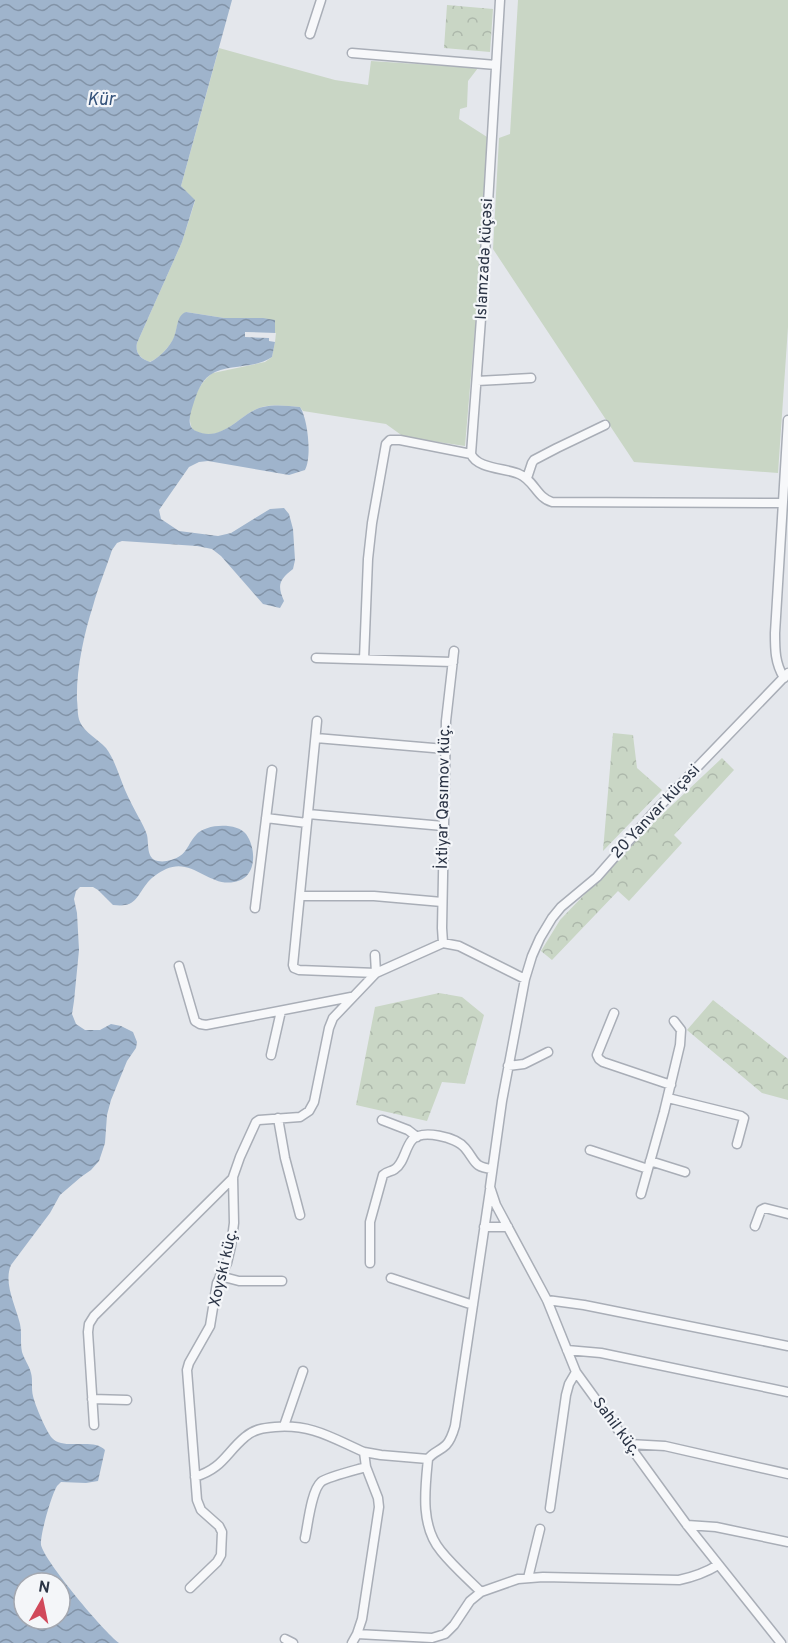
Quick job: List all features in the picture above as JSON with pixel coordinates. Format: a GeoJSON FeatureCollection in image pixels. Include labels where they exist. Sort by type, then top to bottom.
{"type":"FeatureCollection","features":[{"type":"Feature","properties":{"kind":"street"},"geometry":{"type":"LineString","coordinates":[[310,34],[321,0]]}},
{"type":"Feature","properties":{"kind":"street","name":"Islamzadə küçəsi"},"geometry":{"type":"LineString","coordinates":[[471,454],[500,0]]}},
{"type":"Feature","properties":{"kind":"street"},"geometry":{"type":"LineString","coordinates":[[352,53],[496,65]]}},
{"type":"Feature","properties":{"kind":"street"},"geometry":{"type":"LineString","coordinates":[[477,381],[531,378]]}},
{"type":"Feature","properties":{"kind":"street"},"geometry":{"type":"LineString","coordinates":[[786,676],[777,665],[775,649],[788,420]]}},
{"type":"Feature","properties":{"kind":"street"},"geometry":{"type":"LineString","coordinates":[[527,478],[534,460],[556,447],[605,425]]}},
{"type":"Feature","properties":{"kind":"street"},"geometry":{"type":"LineString","coordinates":[[364,659],[368,559],[372,522],[386,444],[390,440],[471,454],[473,459],[479,463],[527,478],[544,499],[552,502],[782,503]]}},
{"type":"Feature","properties":{"kind":"street","name":"İxtiyar Qasımov küç."},"geometry":{"type":"LineString","coordinates":[[443,943],[445,749],[447,706],[454,651]]}},
{"type":"Feature","properties":{"kind":"street"},"geometry":{"type":"LineString","coordinates":[[316,658],[453,662]]}},
{"type":"Feature","properties":{"kind":"street","name":"20 Yanvar küçəsi"},"geometry":{"type":"LineString","coordinates":[[531,957],[552,918],[561,908],[597,877],[655,811],[786,676]]}},
{"type":"Feature","properties":{"kind":"street"},"geometry":{"type":"LineString","coordinates":[[317,721],[293,965],[294,968],[321,971],[376,973],[375,955]]}},
{"type":"Feature","properties":{"kind":"street"},"geometry":{"type":"LineString","coordinates":[[315,738],[445,749]]}},
{"type":"Feature","properties":{"kind":"street"},"geometry":{"type":"LineString","coordinates":[[255,908],[272,770]]}},
{"type":"Feature","properties":{"kind":"street"},"geometry":{"type":"LineString","coordinates":[[266,818],[443,826]]}},
{"type":"Feature","properties":{"kind":"street"},"geometry":{"type":"LineString","coordinates":[[300,896],[374,896],[442,902]]}},
{"type":"Feature","properties":{"kind":"street"},"geometry":{"type":"LineString","coordinates":[[443,943],[459,946],[525,979]]}},
{"type":"Feature","properties":{"kind":"street","name":"Xoyski küç."},"geometry":{"type":"LineString","coordinates":[[190,1588],[217,1562],[221,1555],[223,1539],[219,1526],[201,1510],[197,1500],[187,1370],[210,1326],[217,1283],[227,1263],[234,1223],[233,1178],[240,1157],[259,1120],[300,1117],[309,1111],[314,1102],[329,1028],[333,1018],[352,997],[376,973],[443,943]]}},
{"type":"Feature","properties":{"kind":"street","name":"Sahil küç."},"geometry":{"type":"LineString","coordinates":[[428,1459],[447,1444],[455,1426],[502,1101],[531,957]]}},
{"type":"Feature","properties":{"kind":"street"},"geometry":{"type":"LineString","coordinates":[[179,966],[195,1021],[200,1024],[352,997]]}},
{"type":"Feature","properties":{"kind":"street"},"geometry":{"type":"LineString","coordinates":[[271,1055],[281,1011]]}},
{"type":"Feature","properties":{"kind":"street"},"geometry":{"type":"LineString","coordinates":[[614,1013],[597,1056],[599,1059],[671,1084]]}},
{"type":"Feature","properties":{"kind":"street"},"geometry":{"type":"LineString","coordinates":[[641,1194],[668,1098],[681,1035],[681,1030],[674,1021]]}},
{"type":"Feature","properties":{"kind":"street"},"geometry":{"type":"LineString","coordinates":[[508,1066],[524,1064],[548,1052]]}},
{"type":"Feature","properties":{"kind":"street"},"geometry":{"type":"LineString","coordinates":[[668,1098],[741,1116],[744,1118],[737,1144]]}},
{"type":"Feature","properties":{"kind":"street"},"geometry":{"type":"LineString","coordinates":[[278,1118],[285,1158],[300,1215]]}},
{"type":"Feature","properties":{"kind":"street"},"geometry":{"type":"LineString","coordinates":[[382,1120],[408,1130],[417,1137]]}},
{"type":"Feature","properties":{"kind":"street"},"geometry":{"type":"LineString","coordinates":[[370,1263],[370,1222],[383,1175],[395,1169],[412,1140],[417,1137],[450,1138],[464,1146],[476,1165],[492,1169]]}},
{"type":"Feature","properties":{"kind":"street"},"geometry":{"type":"LineString","coordinates":[[590,1150],[685,1172]]}},
{"type":"Feature","properties":{"kind":"street"},"geometry":{"type":"LineString","coordinates":[[94,1425],[89,1324],[94,1316],[233,1178]]}},
{"type":"Feature","properties":{"kind":"street","name":"Sahil küç."},"geometry":{"type":"LineString","coordinates":[[490,1187],[496,1205],[547,1300],[576,1372],[687,1525],[781,1643]]}},
{"type":"Feature","properties":{"kind":"street"},"geometry":{"type":"LineString","coordinates":[[755,1226],[761,1210],[788,1214]]}},
{"type":"Feature","properties":{"kind":"street"},"geometry":{"type":"LineString","coordinates":[[484,1227],[508,1227]]}},
{"type":"Feature","properties":{"kind":"street"},"geometry":{"type":"LineString","coordinates":[[220,1276],[239,1281],[282,1281]]}},
{"type":"Feature","properties":{"kind":"street"},"geometry":{"type":"LineString","coordinates":[[391,1278],[473,1305]]}},
{"type":"Feature","properties":{"kind":"street"},"geometry":{"type":"LineString","coordinates":[[547,1300],[584,1305],[788,1346]]}},
{"type":"Feature","properties":{"kind":"street"},"geometry":{"type":"LineString","coordinates":[[567,1350],[601,1353],[788,1392]]}},
{"type":"Feature","properties":{"kind":"street"},"geometry":{"type":"LineString","coordinates":[[284,1426],[303,1371]]}},
{"type":"Feature","properties":{"kind":"street"},"geometry":{"type":"LineString","coordinates":[[550,1508],[566,1395],[576,1372]]}},
{"type":"Feature","properties":{"kind":"street"},"geometry":{"type":"LineString","coordinates":[[92,1399],[127,1400]]}},
{"type":"Feature","properties":{"kind":"street"},"geometry":{"type":"LineString","coordinates":[[195,1478],[217,1467],[246,1436],[256,1430],[284,1426],[305,1427],[364,1452],[428,1459],[425,1509],[431,1531],[440,1550],[481,1592]]}},
{"type":"Feature","properties":{"kind":"street"},"geometry":{"type":"LineString","coordinates":[[629,1444],[664,1446],[788,1474]]}},
{"type":"Feature","properties":{"kind":"street"},"geometry":{"type":"LineString","coordinates":[[352,1643],[362,1619],[379,1507],[378,1498],[366,1467],[364,1452]]}},
{"type":"Feature","properties":{"kind":"street"},"geometry":{"type":"LineString","coordinates":[[305,1538],[316,1488],[321,1481],[366,1467]]}},
{"type":"Feature","properties":{"kind":"street"},"geometry":{"type":"LineString","coordinates":[[687,1525],[716,1527],[788,1542]]}},
{"type":"Feature","properties":{"kind":"street"},"geometry":{"type":"LineString","coordinates":[[528,1578],[540,1529]]}},
{"type":"Feature","properties":{"kind":"street"},"geometry":{"type":"LineString","coordinates":[[357,1634],[432,1638],[445,1634],[470,1601],[481,1592],[518,1579],[543,1577],[679,1580],[695,1576],[718,1565]]}},
{"type":"Feature","properties":{"kind":"green space"},"geometry":{"type":"Polygon","coordinates":[[[518,0],[788,0],[788,327],[778,473],[634,462],[493,249],[499,138],[510,134],[518,0]]]}},
{"type":"Feature","properties":{"kind":"green space"},"geometry":{"type":"Polygon","coordinates":[[[447,5],[493,9],[490,52],[444,48],[447,5]]]}},
{"type":"Feature","properties":{"kind":"green space"},"geometry":{"type":"Polygon","coordinates":[[[219,48],[335,80],[368,85],[371,61],[478,68],[468,81],[467,107],[460,109],[459,119],[487,137],[477,305],[465,446],[404,437],[386,424],[303,411],[300,407],[286,406],[262,407],[221,432],[203,434],[193,430],[190,424],[191,407],[208,377],[213,373],[265,362],[272,357],[275,342],[252,319],[224,318],[186,312],[179,320],[174,338],[167,349],[149,362],[139,355],[137,343],[182,242],[195,201],[181,186],[219,48]]]}},
{"type":"Feature","properties":{"kind":"green space"},"geometry":{"type":"Polygon","coordinates":[[[613,733],[633,735],[637,768],[662,790],[603,851],[613,733]]]}},
{"type":"Feature","properties":{"kind":"green space"},"geometry":{"type":"Polygon","coordinates":[[[722,758],[734,770],[674,835],[682,843],[629,901],[618,891],[552,960],[541,951],[560,920],[653,823],[722,758]]]}},
{"type":"Feature","properties":{"kind":"green space"},"geometry":{"type":"Polygon","coordinates":[[[439,993],[462,997],[484,1015],[465,1084],[442,1082],[427,1121],[356,1105],[375,1007],[439,993]]]}},
{"type":"Feature","properties":{"kind":"green space"},"geometry":{"type":"Polygon","coordinates":[[[713,1000],[788,1059],[788,1100],[762,1093],[687,1030],[713,1000]]]}},
{"type":"Feature","properties":{"kind":"water","name":"Kür"},"geometry":{"type":"Polygon","coordinates":[[[0,0],[232,0],[181,186],[195,200],[182,242],[137,343],[137,350],[146,361],[150,362],[157,358],[170,345],[179,319],[186,312],[224,318],[275,320],[272,357],[257,364],[217,371],[204,380],[192,410],[191,426],[196,431],[206,434],[215,433],[263,407],[277,405],[300,407],[308,438],[305,470],[289,475],[208,461],[199,462],[189,467],[159,510],[161,519],[179,531],[218,536],[231,533],[270,509],[284,508],[289,514],[293,529],[295,560],[293,569],[281,583],[280,591],[284,601],[280,608],[263,604],[221,556],[212,549],[122,541],[117,543],[112,550],[97,592],[81,652],[77,689],[78,717],[82,726],[106,748],[112,758],[147,835],[149,851],[154,860],[177,858],[184,853],[200,831],[221,826],[235,828],[246,834],[250,840],[253,855],[251,869],[242,880],[225,882],[192,869],[175,866],[152,878],[135,900],[126,905],[113,905],[93,887],[80,887],[76,891],[74,899],[79,950],[72,1014],[76,1024],[85,1030],[100,1030],[111,1024],[133,1032],[137,1042],[136,1048],[127,1061],[111,1100],[107,1115],[105,1143],[99,1161],[60,1195],[50,1213],[11,1265],[9,1272],[11,1295],[20,1324],[22,1352],[32,1376],[33,1396],[47,1430],[57,1442],[93,1444],[105,1450],[98,1481],[61,1482],[52,1498],[41,1545],[57,1571],[12,1571],[12,1631],[72,1631],[72,1591],[119,1643],[0,1643],[0,0]]]}},
{"type":"Feature","properties":{"kind":"pier"},"geometry":{"type":"Polygon","coordinates":[[[245,332],[276,333],[275,342],[269,341],[269,338],[245,337],[245,332]]]}}]}
